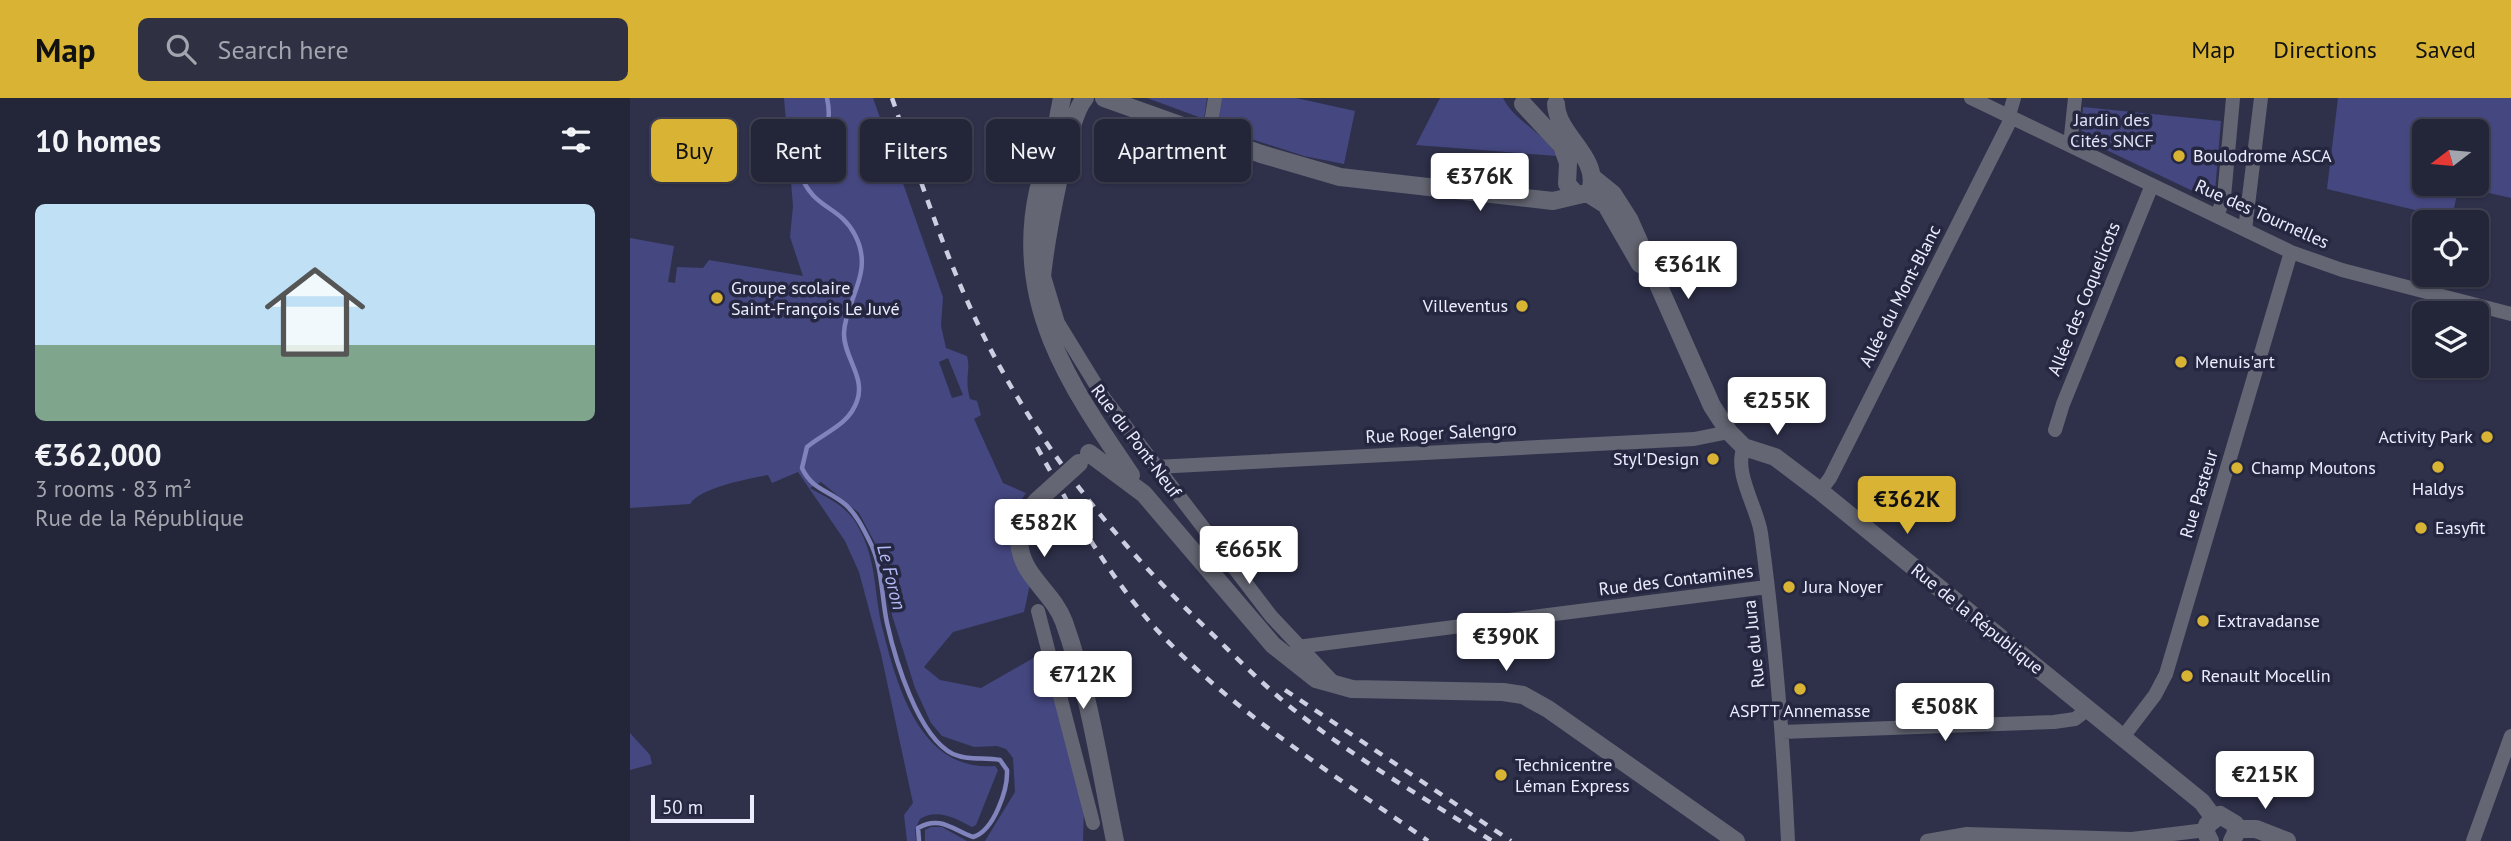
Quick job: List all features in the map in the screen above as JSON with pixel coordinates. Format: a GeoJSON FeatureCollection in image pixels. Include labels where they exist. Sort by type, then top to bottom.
{"type":"FeatureCollection","features":[{"type":"Feature","properties":{"kind":"street","name":"Rue du Pont-Neuf"},"geometry":{"type":"LineString","coordinates":[[1062,98],[1050,157],[1038,191],[1032,250],[1040,305],[1049,341],[1094,421],[1144,494]]}},
{"type":"Feature","properties":{"kind":"street","name":"Rue du Pont-Neuf"},"geometry":{"type":"LineString","coordinates":[[1040,305],[1056,197],[1074,118],[1085,98]]}},
{"type":"Feature","properties":{"kind":"street"},"geometry":{"type":"LineString","coordinates":[[1104,98],[1164,119]]}},
{"type":"Feature","properties":{"kind":"street"},"geometry":{"type":"LineString","coordinates":[[1212,119],[1215,98]]}},
{"type":"Feature","properties":{"kind":"street","name":"Rue des Tournelles"},"geometry":{"type":"LineString","coordinates":[[1971,98],[2291,252],[2368,278],[2511,314]]}},
{"type":"Feature","properties":{"kind":"street","name":"Allée du Mont-Blanc"},"geometry":{"type":"LineString","coordinates":[[1820,491],[1830,478],[2011,116],[2014,98]]}},
{"type":"Feature","properties":{"kind":"street"},"geometry":{"type":"LineString","coordinates":[[2070,145],[2075,98]]}},
{"type":"Feature","properties":{"kind":"street"},"geometry":{"type":"LineString","coordinates":[[2217,216],[2224,197],[2233,98]]}},
{"type":"Feature","properties":{"kind":"street"},"geometry":{"type":"LineString","coordinates":[[2245,229],[2261,98]]}},
{"type":"Feature","properties":{"kind":"street"},"geometry":{"type":"LineString","coordinates":[[1520,101],[1562,146],[1568,163],[1567,184],[1585,188]]}},
{"type":"Feature","properties":{"kind":"street"},"geometry":{"type":"LineString","coordinates":[[1520,101],[1541,111],[1558,101]]}},
{"type":"Feature","properties":{"kind":"street","name":"Rue de la République"},"geometry":{"type":"LineString","coordinates":[[1558,101],[1560,123],[1588,163],[1585,188],[1603,202],[1638,261],[1658,285],[1712,406],[1729,432],[1744,447],[1775,457],[1820,491],[2202,802],[2210,830],[2228,817],[2234,835]]}},
{"type":"Feature","properties":{"kind":"street"},"geometry":{"type":"LineString","coordinates":[[1251,150],[1298,166],[1353,179],[1553,201],[1585,188]]}},
{"type":"Feature","properties":{"kind":"street","name":"Allée des Coquelicots"},"geometry":{"type":"LineString","coordinates":[[2055,429],[2152,184]]}},
{"type":"Feature","properties":{"kind":"street"},"geometry":{"type":"LineString","coordinates":[[1038,191],[1043,198],[1056,197]]}},
{"type":"Feature","properties":{"kind":"street","name":"Rue Pasteur"},"geometry":{"type":"LineString","coordinates":[[2123,737],[2155,695],[2166,674],[2291,252]]}},
{"type":"Feature","properties":{"kind":"street","name":"Rue du Pont-Neuf"},"geometry":{"type":"LineString","coordinates":[[1043,273],[1058,323],[1072,349],[1155,467],[1297,647],[1339,687]]}},
{"type":"Feature","properties":{"kind":"street"},"geometry":{"type":"LineString","coordinates":[[1094,421],[1097,438],[1084,458],[1037,501],[1021,526],[1021,554],[1027,569],[1056,604],[1064,621],[1086,706],[1115,841]]}},
{"type":"Feature","properties":{"kind":"street","name":"Rue Roger Salengro"},"geometry":{"type":"LineString","coordinates":[[1155,467],[1693,439],[1729,432]]}},
{"type":"Feature","properties":{"kind":"street","name":"Rue du Jura"},"geometry":{"type":"LineString","coordinates":[[1744,447],[1740,462],[1759,520],[1767,587],[1782,732],[1788,841]]}},
{"type":"Feature","properties":{"kind":"street"},"geometry":{"type":"LineString","coordinates":[[1084,458],[1144,494],[1280,652],[1315,679],[1339,687],[1494,691],[1523,695],[1548,709],[1736,841]]}},
{"type":"Feature","properties":{"kind":"street","name":"Rue des Contamines"},"geometry":{"type":"LineString","coordinates":[[1297,647],[1767,587]]}},
{"type":"Feature","properties":{"kind":"street"},"geometry":{"type":"LineString","coordinates":[[1038,611],[1093,823]]}},
{"type":"Feature","properties":{"kind":"street"},"geometry":{"type":"LineString","coordinates":[[1782,732],[2054,722],[2079,717],[2088,709]]}},
{"type":"Feature","properties":{"kind":"street"},"geometry":{"type":"LineString","coordinates":[[2473,841],[2511,736]]}},
{"type":"Feature","properties":{"kind":"street"},"geometry":{"type":"LineString","coordinates":[[2234,835],[2256,829],[2287,841]]}},
{"type":"Feature","properties":{"kind":"street"},"geometry":{"type":"LineString","coordinates":[[1927,841],[1967,834],[2132,839],[2210,830]]}},
{"type":"Feature","properties":{"kind":"green space"},"geometry":{"type":"Polygon","coordinates":[[[784,98],[873,98],[880,119],[860,119],[860,182],[903,182],[943,297],[941,326],[946,348],[967,356],[970,399],[977,401],[981,415],[974,419],[1003,483],[1026,493],[1014,510],[1008,533],[1003,516],[1008,538],[1030,584],[1024,612],[953,632],[924,667],[940,680],[981,688],[1044,652],[1084,809],[1083,841],[985,841],[1015,792],[1013,758],[1006,749],[997,746],[974,747],[942,736],[931,723],[915,688],[892,615],[884,560],[859,513],[821,482],[810,488],[846,511],[863,537],[872,563],[889,654],[896,677],[917,722],[931,741],[948,756],[970,764],[995,766],[998,770],[976,825],[972,827],[959,820],[933,814],[920,819],[915,829],[916,841],[907,841],[904,815],[913,803],[881,654],[859,572],[845,541],[798,472],[772,483],[768,475],[726,485],[704,493],[690,504],[630,508],[630,238],[674,246],[668,282],[675,283],[677,267],[703,268],[709,260],[803,276],[790,237],[793,206],[791,182],[846,182],[846,119],[786,119],[784,98]],[[948,358],[939,362],[952,398],[963,395],[948,358]]]}},
{"type":"Feature","properties":{"kind":"green space"},"geometry":{"type":"Polygon","coordinates":[[[1147,98],[1207,98],[1204,119],[1147,98]]]}},
{"type":"Feature","properties":{"kind":"green space"},"geometry":{"type":"Polygon","coordinates":[[[1221,98],[1296,98],[1355,111],[1344,164],[1304,156],[1251,139],[1251,119],[1218,119],[1221,98]]]}},
{"type":"Feature","properties":{"kind":"green space"},"geometry":{"type":"Polygon","coordinates":[[[1440,98],[1503,98],[1515,114],[1545,140],[1557,156],[1416,145],[1440,98]]]}},
{"type":"Feature","properties":{"kind":"green space"},"geometry":{"type":"Polygon","coordinates":[[[2338,98],[2511,98],[2511,198],[2489,193],[2489,119],[2412,119],[2412,196],[2457,196],[2454,208],[2459,210],[2415,210],[2327,189],[2338,98]]]}},
{"type":"Feature","properties":{"kind":"green space","name":"Boulodrome ASCA"},"geometry":{"type":"Polygon","coordinates":[[[2083,107],[2221,121],[2215,191],[2206,198],[2198,188],[2195,192],[2081,138],[2083,107]]]}},
{"type":"Feature","properties":{"kind":"green space"},"geometry":{"type":"Polygon","coordinates":[[[630,733],[650,755],[652,764],[630,770],[630,733]]]}},
{"type":"Feature","properties":{"kind":"green space"},"geometry":{"type":"Polygon","coordinates":[[[942,827],[967,841],[925,841],[925,830],[942,827]]]}},
{"type":"Feature","properties":{"kind":"waterway","name":"Le Foron"},"geometry":{"type":"LineString","coordinates":[[827,98],[829,113],[824,135],[807,156],[800,173],[812,194],[849,225],[860,249],[861,274],[844,333],[847,350],[857,375],[859,392],[848,416],[807,447],[802,468],[811,481],[850,509],[874,550],[887,623],[902,676],[929,731],[940,745],[953,754],[1000,760],[1007,770],[1005,788],[998,808],[981,833],[973,837],[946,825],[933,823],[918,828],[919,841]]}},
{"type":"Feature","properties":{"kind":"railway"},"geometry":{"type":"LineString","coordinates":[[892,98],[945,247],[988,344],[1040,434],[1102,517],[1172,594],[1287,704],[1358,756],[1492,841]]}},
{"type":"Feature","properties":{"kind":"railway"},"geometry":{"type":"LineString","coordinates":[[1037,447],[1106,564],[1138,608],[1186,660],[1286,742],[1428,841]]}},
{"type":"Feature","properties":{"kind":"railway"},"geometry":{"type":"LineString","coordinates":[[1285,690],[1511,841]]}},
{"type":"Feature","properties":{"kind":"place","name":"Boulodrome ASCA"},"geometry":{"type":"Point","coordinates":[2179,156]}},
{"type":"Feature","properties":{"kind":"place","name":"Groupe scolaire Saint-François Le Juvé"},"geometry":{"type":"Point","coordinates":[717,298]}},
{"type":"Feature","properties":{"kind":"place","name":"Villeventus"},"geometry":{"type":"Point","coordinates":[1522,306]}},
{"type":"Feature","properties":{"kind":"place","name":"Menuis'art"},"geometry":{"type":"Point","coordinates":[2181,362]}},
{"type":"Feature","properties":{"kind":"place","name":"Activity Park"},"geometry":{"type":"Point","coordinates":[2487,437]}},
{"type":"Feature","properties":{"kind":"place","name":"Styl'Design"},"geometry":{"type":"Point","coordinates":[1713,459]}},
{"type":"Feature","properties":{"kind":"place","name":"Haldys"},"geometry":{"type":"Point","coordinates":[2438,467]}},
{"type":"Feature","properties":{"kind":"place","name":"Champ Moutons"},"geometry":{"type":"Point","coordinates":[2237,468]}},
{"type":"Feature","properties":{"kind":"place","name":"Easyfit"},"geometry":{"type":"Point","coordinates":[2421,528]}},
{"type":"Feature","properties":{"kind":"place","name":"Jura Noyer"},"geometry":{"type":"Point","coordinates":[1789,587]}},
{"type":"Feature","properties":{"kind":"place","name":"Extravadanse"},"geometry":{"type":"Point","coordinates":[2203,621]}},
{"type":"Feature","properties":{"kind":"place","name":"Renault Mocellin"},"geometry":{"type":"Point","coordinates":[2187,676]}},
{"type":"Feature","properties":{"kind":"place","name":"ASPTT Annemasse"},"geometry":{"type":"Point","coordinates":[1800,689]}},
{"type":"Feature","properties":{"kind":"place","name":"Technicentre Léman Express"},"geometry":{"type":"Point","coordinates":[1501,775]}},
{"type":"Feature","properties":{"kind":"park label","name":"Jardin des Cités SNCF"},"geometry":{"type":"Point","coordinates":[2112,130]}}]}
